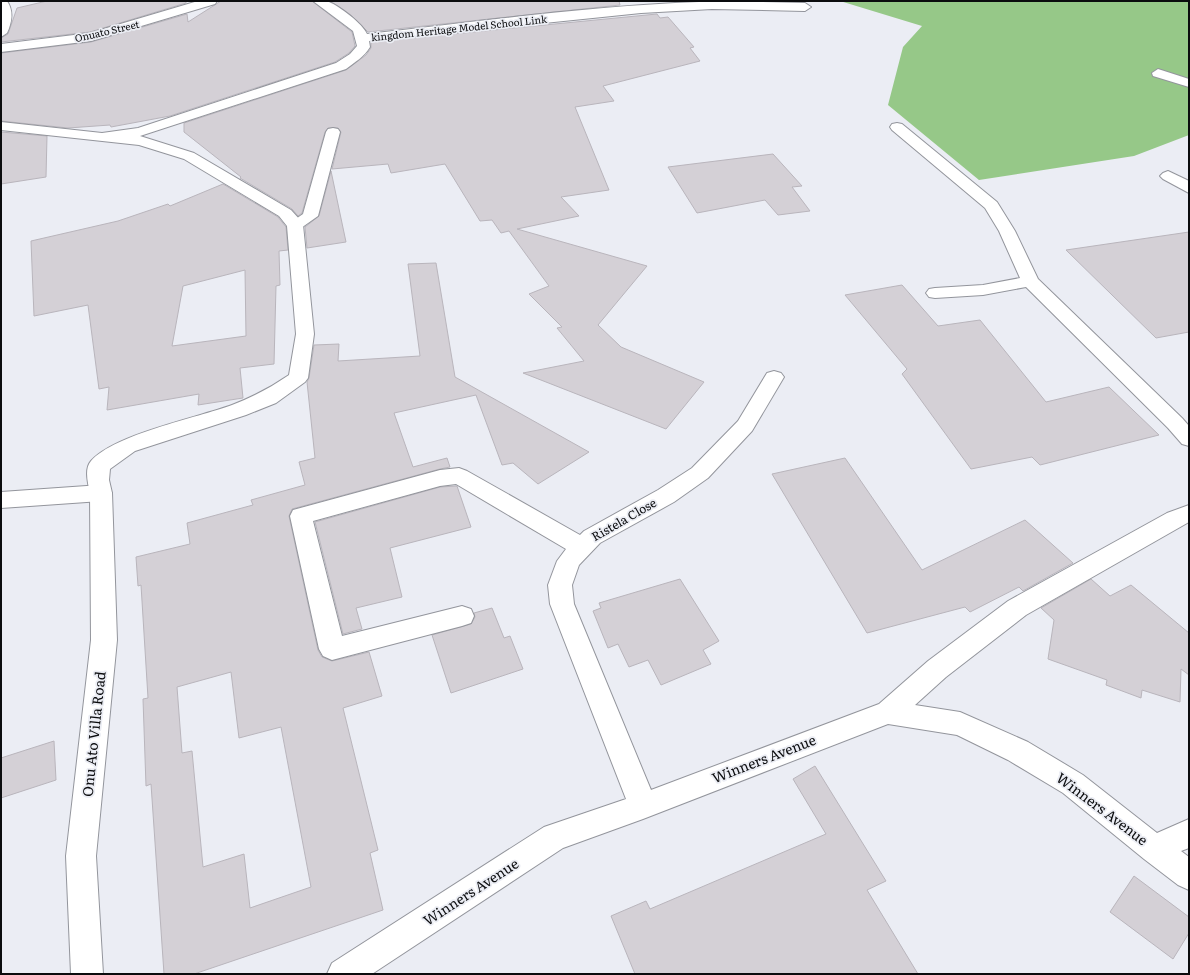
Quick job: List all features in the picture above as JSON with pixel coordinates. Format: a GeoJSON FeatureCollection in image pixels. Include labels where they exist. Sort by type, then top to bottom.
{"type":"FeatureCollection","features":[{"type":"Feature","properties":{"kind":"street"},"geometry":{"type":"LineString","coordinates":[[1,1],[6,6],[6,25],[1,33]]}},
{"type":"Feature","properties":{"kind":"street","name":"Onuato Street"},"geometry":{"type":"LineString","coordinates":[[1,48],[91,37],[211,1]]}},
{"type":"Feature","properties":{"kind":"street"},"geometry":{"type":"LineString","coordinates":[[319,1],[333,8],[359,29],[362,38]]}},
{"type":"Feature","properties":{"kind":"street","name":"kingdom Heritage Model School Link"},"geometry":{"type":"LineString","coordinates":[[102,137],[140,132],[341,66],[355,57],[364,47],[362,38],[682,6],[746,5],[805,7]]}},
{"type":"Feature","properties":{"kind":"street"},"geometry":{"type":"LineString","coordinates":[[1,126],[141,141],[189,156],[285,213],[295,225]]}},
{"type":"Feature","properties":{"kind":"street"},"geometry":{"type":"LineString","coordinates":[[897,127],[991,205],[1007,231],[1030,281],[1182,423],[1189,439]]}},
{"type":"Feature","properties":{"kind":"street"},"geometry":{"type":"LineString","coordinates":[[1168,176],[1189,188]]}},
{"type":"Feature","properties":{"kind":"street","name":"Onu Ato Villa Road"},"geometry":{"type":"LineString","coordinates":[[88,974],[81,856],[104,640],[101,493],[98,480],[99,466],[117,452],[128,446],[239,410],[269,398],[298,378],[305,334],[295,225]]}},
{"type":"Feature","properties":{"kind":"street"},"geometry":{"type":"LineString","coordinates":[[935,293],[983,290],[1030,281]]}},
{"type":"Feature","properties":{"kind":"street","name":"Ristela Close"},"geometry":{"type":"LineString","coordinates":[[643,806],[562,604],[560,585],[569,561],[592,537],[666,496],[700,473],[745,426],[774,377]]}},
{"type":"Feature","properties":{"kind":"street"},"geometry":{"type":"LineString","coordinates":[[462,616],[332,649],[302,516],[440,478],[459,476],[582,547]]}},
{"type":"Feature","properties":{"kind":"street"},"geometry":{"type":"LineString","coordinates":[[888,712],[937,669],[1017,608],[1168,522],[1189,513]]}},
{"type":"Feature","properties":{"kind":"street","name":"Winners Avenue"},"geometry":{"type":"LineString","coordinates":[[343,974],[554,838],[643,806],[888,712],[960,724],[1018,751],[1072,784],[1154,849],[1189,833]]}},
{"type":"Feature","properties":{"kind":"street"},"geometry":{"type":"LineString","coordinates":[[1154,849],[1189,875]]}},
{"type":"Feature","properties":{"kind":"lane"},"geometry":{"type":"LineString","coordinates":[[1158,73],[1189,83]]}},
{"type":"Feature","properties":{"kind":"lane"},"geometry":{"type":"LineString","coordinates":[[295,225],[310,216],[333,132]]}},
{"type":"Feature","properties":{"kind":"lane"},"geometry":{"type":"LineString","coordinates":[[1,500],[101,493]]}},
{"type":"Feature","properties":{"kind":"green space"},"geometry":{"type":"Polygon","coordinates":[[[840,1],[1189,1],[1189,135],[1134,156],[979,180],[888,105],[903,47],[922,26],[840,1]]]}},
{"type":"Feature","properties":{"kind":"building"},"geometry":{"type":"Polygon","coordinates":[[[47,1],[186,1],[186,3],[90,32],[1,42],[1,38],[8,34],[17,8],[47,1]]]}},
{"type":"Feature","properties":{"kind":"building"},"geometry":{"type":"Polygon","coordinates":[[[221,1],[312,1],[352,32],[355,46],[349,53],[335,62],[170,116],[111,127],[110,125],[68,128],[1,121],[1,53],[91,42],[187,14],[188,22],[221,1]]]}},
{"type":"Feature","properties":{"kind":"building"},"geometry":{"type":"Polygon","coordinates":[[[330,1],[619,1],[620,5],[368,32],[351,15],[330,1]]]}},
{"type":"Feature","properties":{"kind":"building"},"geometry":{"type":"Polygon","coordinates":[[[657,14],[660,18],[668,17],[694,47],[690,48],[700,61],[603,86],[614,101],[575,107],[609,190],[561,197],[579,216],[517,229],[647,266],[598,325],[621,347],[704,382],[666,429],[523,373],[584,361],[557,328],[562,327],[529,294],[549,286],[509,231],[501,233],[492,220],[480,221],[445,164],[391,173],[388,164],[332,169],[341,132],[338,128],[328,128],[325,132],[302,213],[298,216],[292,209],[240,178],[241,177],[184,132],[184,123],[346,70],[366,55],[371,48],[371,42],[657,14]]]}},
{"type":"Feature","properties":{"kind":"building"},"geometry":{"type":"Polygon","coordinates":[[[1,132],[47,136],[46,177],[1,184],[1,132]]]}},
{"type":"Feature","properties":{"kind":"building"},"geometry":{"type":"Polygon","coordinates":[[[773,154],[802,186],[792,187],[810,211],[778,215],[765,200],[697,213],[668,167],[773,154]]]}},
{"type":"Feature","properties":{"kind":"building"},"geometry":{"type":"Polygon","coordinates":[[[331,171],[346,242],[307,248],[305,227],[319,216],[331,171]]]}},
{"type":"Feature","properties":{"kind":"building"},"geometry":{"type":"Polygon","coordinates":[[[223,184],[278,217],[286,227],[288,250],[279,251],[280,285],[276,286],[274,364],[240,368],[243,398],[198,405],[199,394],[107,410],[109,387],[99,389],[88,305],[34,316],[31,241],[118,221],[168,204],[170,206],[223,184]],[[245,270],[183,286],[172,346],[246,336],[245,270]]]}},
{"type":"Feature","properties":{"kind":"building"},"geometry":{"type":"Polygon","coordinates":[[[1189,232],[1189,332],[1156,338],[1066,250],[1189,232]]]}},
{"type":"Feature","properties":{"kind":"building"},"geometry":{"type":"Polygon","coordinates":[[[436,263],[455,377],[589,452],[538,484],[513,463],[502,465],[476,395],[394,413],[413,467],[447,458],[450,467],[292,509],[289,516],[318,650],[322,657],[332,661],[369,652],[382,696],[343,708],[378,850],[370,853],[383,910],[194,974],[164,974],[151,784],[146,786],[143,699],[148,698],[141,585],[138,586],[136,557],[190,544],[187,523],[253,505],[251,500],[305,485],[299,462],[315,458],[307,382],[309,378],[314,345],[339,344],[338,361],[420,356],[408,264],[436,263]],[[231,672],[177,687],[182,753],[192,751],[203,867],[244,854],[250,908],[311,887],[281,727],[239,738],[231,672]]]}},
{"type":"Feature","properties":{"kind":"building"},"geometry":{"type":"Polygon","coordinates":[[[902,285],[938,326],[980,320],[1046,402],[1109,387],[1159,435],[1040,465],[1032,457],[971,469],[902,374],[907,369],[845,295],[902,285]]]}},
{"type":"Feature","properties":{"kind":"building"},"geometry":{"type":"Polygon","coordinates":[[[845,458],[922,570],[1025,520],[1073,563],[1023,591],[1019,587],[970,612],[965,607],[867,633],[772,474],[845,458]]]}},
{"type":"Feature","properties":{"kind":"building"},"geometry":{"type":"Polygon","coordinates":[[[457,486],[471,527],[390,548],[402,597],[356,608],[362,629],[343,634],[315,522],[440,487],[457,486]]]}},
{"type":"Feature","properties":{"kind":"building"},"geometry":{"type":"Polygon","coordinates":[[[680,579],[719,641],[703,650],[711,664],[661,685],[648,660],[629,667],[618,644],[608,648],[593,611],[601,608],[599,603],[680,579]]]}},
{"type":"Feature","properties":{"kind":"building"},"geometry":{"type":"Polygon","coordinates":[[[1091,579],[1110,596],[1131,585],[1189,633],[1189,675],[1181,669],[1180,702],[1142,690],[1141,698],[1106,685],[1107,680],[1048,659],[1054,620],[1041,608],[1091,579]]]}},
{"type":"Feature","properties":{"kind":"building"},"geometry":{"type":"Polygon","coordinates":[[[492,608],[504,638],[510,636],[523,669],[451,693],[432,635],[471,624],[475,617],[474,613],[492,608]]]}},
{"type":"Feature","properties":{"kind":"building"},"geometry":{"type":"Polygon","coordinates":[[[54,741],[56,780],[1,798],[1,758],[54,741]]]}},
{"type":"Feature","properties":{"kind":"building"},"geometry":{"type":"Polygon","coordinates":[[[815,766],[886,881],[867,890],[918,974],[635,974],[611,916],[646,901],[650,909],[826,834],[793,779],[815,766]]]}},
{"type":"Feature","properties":{"kind":"building"},"geometry":{"type":"Polygon","coordinates":[[[1134,876],[1189,917],[1189,933],[1173,959],[1110,912],[1134,876]]]}}]}
